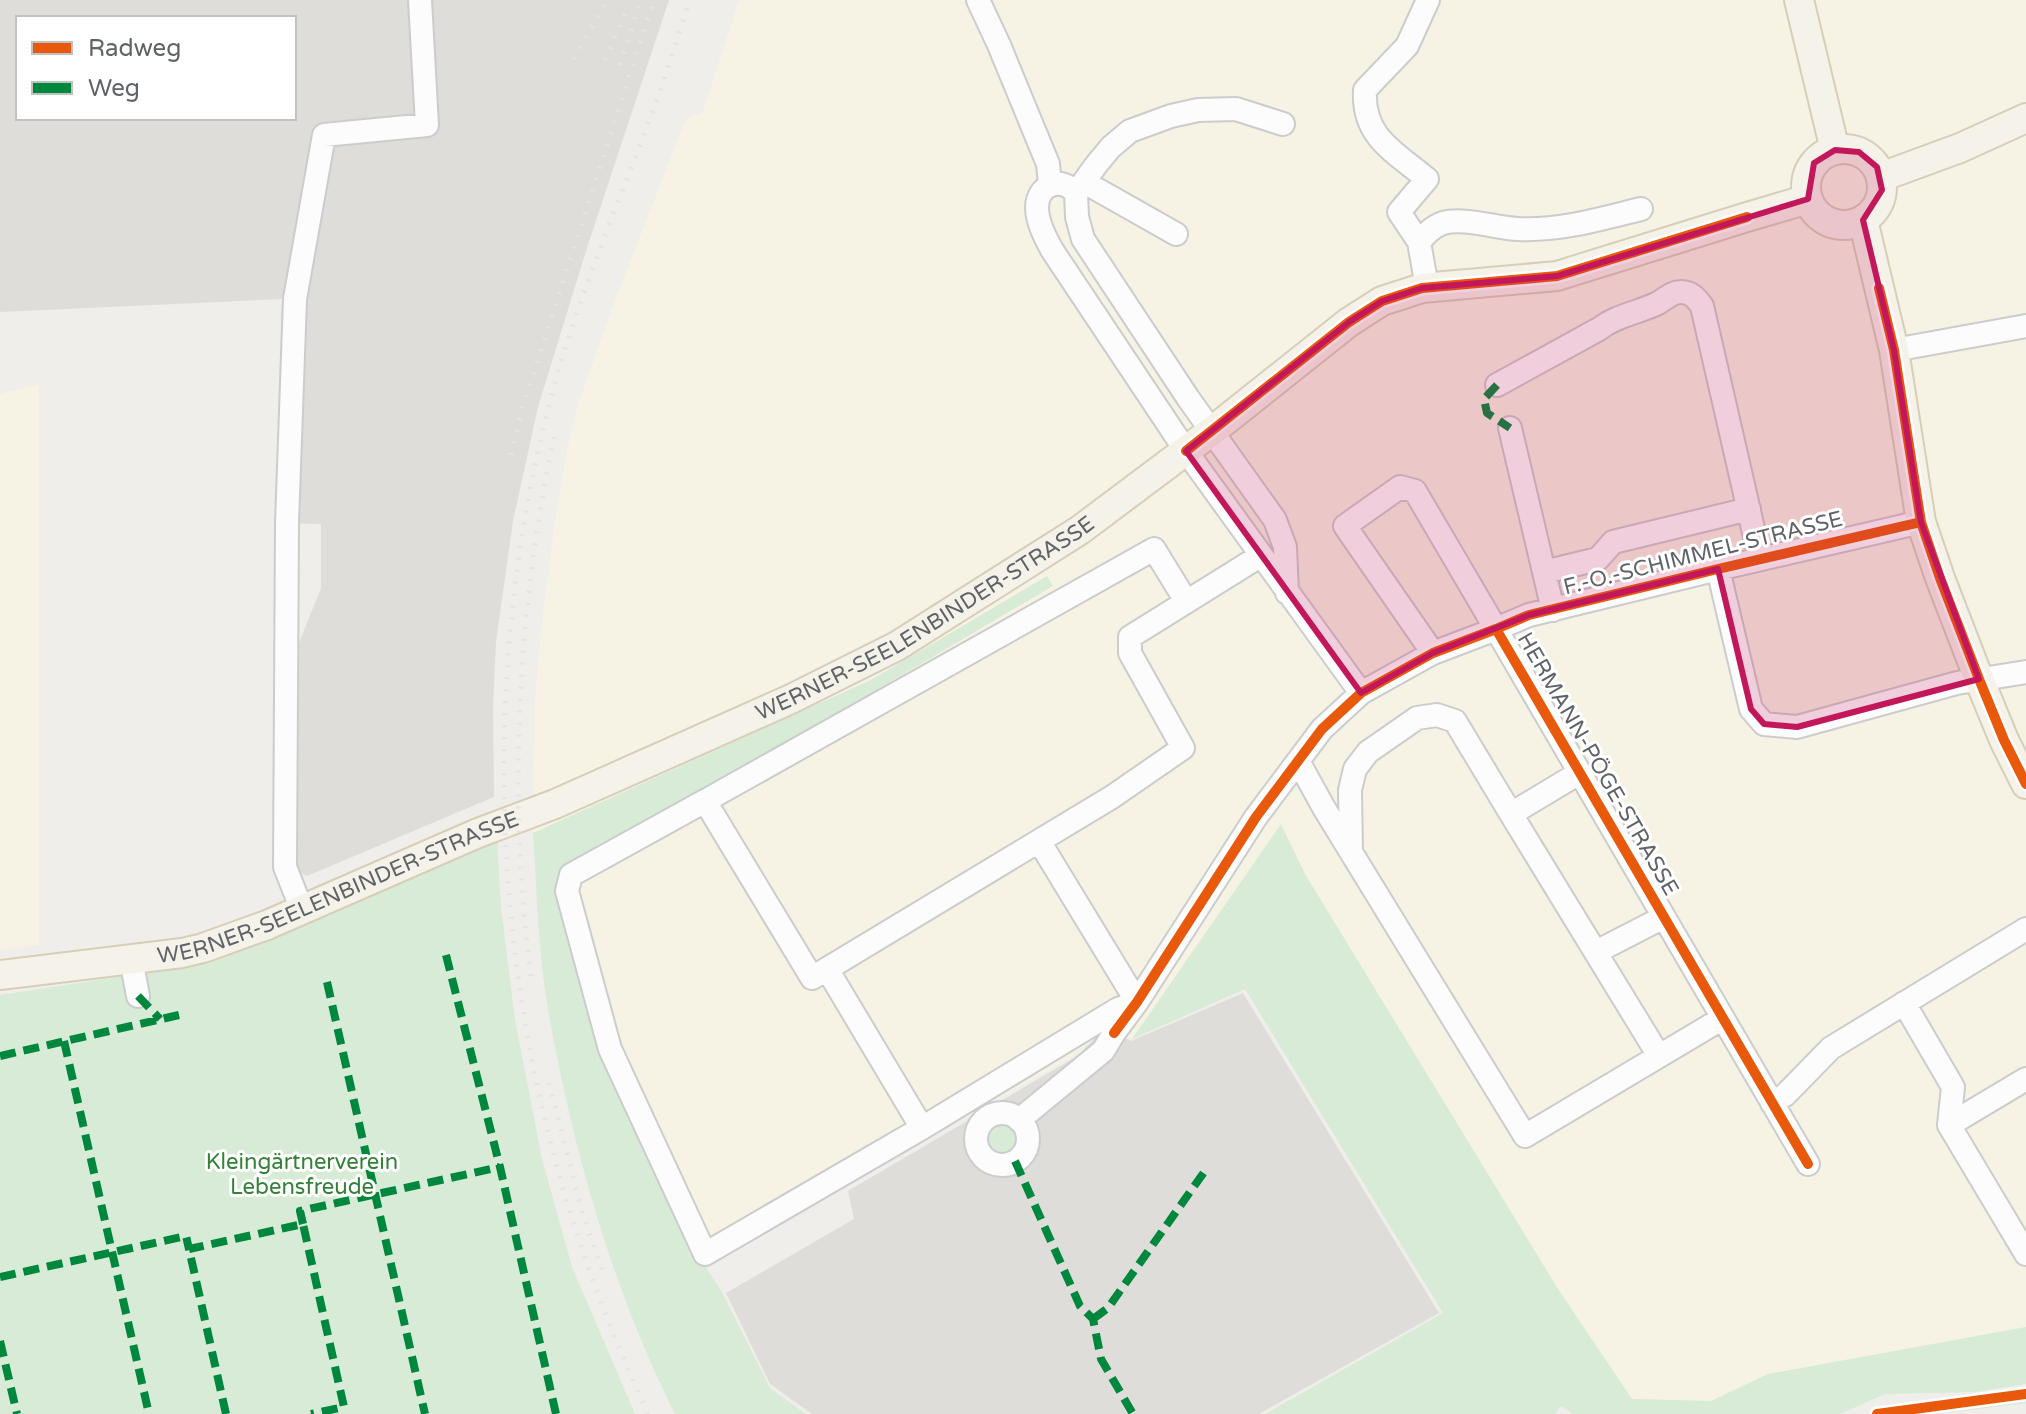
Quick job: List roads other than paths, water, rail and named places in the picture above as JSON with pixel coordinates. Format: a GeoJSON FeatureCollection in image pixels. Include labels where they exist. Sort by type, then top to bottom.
{"type":"FeatureCollection","features":[{"type":"Feature","properties":{"kind":"main road"},"geometry":{"type":"LineString","coordinates":[[1799,0],[1835,150]]}},
{"type":"Feature","properties":{"kind":"main road"},"geometry":{"type":"LineString","coordinates":[[1881,177],[1960,148],[2026,118]]}},
{"type":"Feature","properties":{"kind":"main road"},"geometry":{"type":"LineString","coordinates":[[1835,150],[1859,152],[1877,167],[1881,177],[1879,202],[1872,213],[1850,224],[1837,224],[1825,219],[1815,211],[1808,199],[1808,175],[1814,163],[1835,150]]}},
{"type":"Feature","properties":{"kind":"main road","name":"WERNER-SEELENBINDER-STRASSE"},"geometry":{"type":"LineString","coordinates":[[0,975],[203,948],[267,925],[478,833],[555,804],[791,699],[897,646],[1080,530],[1212,431],[1349,322],[1382,301],[1427,287],[1557,276],[1808,199]]}},
{"type":"Feature","properties":{"kind":"main road"},"geometry":{"type":"LineString","coordinates":[[1863,220],[1894,350],[1921,522],[1979,679],[2026,784]]}},
{"type":"Feature","properties":{"kind":"street"},"geometry":{"type":"LineString","coordinates":[[302,910],[285,867],[287,532],[295,299],[324,135],[427,125],[420,0]]}},
{"type":"Feature","properties":{"kind":"street"},"geometry":{"type":"LineString","coordinates":[[978,0],[1048,164],[1050,184]]}},
{"type":"Feature","properties":{"kind":"street"},"geometry":{"type":"LineString","coordinates":[[1427,287],[1419,242],[1399,212],[1427,179],[1378,138],[1369,123],[1364,105],[1365,90],[1407,46],[1428,0]]}},
{"type":"Feature","properties":{"kind":"street"},"geometry":{"type":"LineString","coordinates":[[1283,124],[1236,109],[1198,110],[1130,131],[1111,147],[1080,188],[1077,217],[1083,239],[1188,398],[1275,520],[1285,547],[1287,593]]}},
{"type":"Feature","properties":{"kind":"street"},"geometry":{"type":"LineString","coordinates":[[1176,234],[1080,188],[1062,183],[1050,184],[1041,192],[1037,205],[1043,233],[1052,250],[1186,451],[1361,693]]}},
{"type":"Feature","properties":{"kind":"street"},"geometry":{"type":"LineString","coordinates":[[1419,242],[1432,228],[1445,222],[1519,229],[1550,228],[1577,226],[1641,209]]}},
{"type":"Feature","properties":{"kind":"street"},"geometry":{"type":"LineString","coordinates":[[1497,385],[1610,320],[1656,304],[1675,293],[1693,295],[1702,306],[1760,559]]}},
{"type":"Feature","properties":{"kind":"street"},"geometry":{"type":"LineString","coordinates":[[1894,350],[2026,326]]}},
{"type":"Feature","properties":{"kind":"street"},"geometry":{"type":"LineString","coordinates":[[1146,389],[1188,398]]}},
{"type":"Feature","properties":{"kind":"street"},"geometry":{"type":"LineString","coordinates":[[1510,428],[1553,610]]}},
{"type":"Feature","properties":{"kind":"street"},"geometry":{"type":"LineString","coordinates":[[1433,653],[1345,526],[1400,487],[1415,491],[1496,629]]}},
{"type":"Feature","properties":{"kind":"street"},"geometry":{"type":"LineString","coordinates":[[1544,572],[1598,559],[1613,542],[1749,509]]}},
{"type":"Feature","properties":{"kind":"street","name":"F.-O.-SCHIMMEL-STRASSE"},"geometry":{"type":"LineString","coordinates":[[1496,629],[1529,615],[1921,522]]}},
{"type":"Feature","properties":{"kind":"street"},"geometry":{"type":"LineString","coordinates":[[1107,1026],[922,1128],[705,1254],[610,1049],[567,891],[571,875],[1154,549],[1186,601]]}},
{"type":"Feature","properties":{"kind":"street"},"geometry":{"type":"LineString","coordinates":[[705,801],[812,978],[1112,797],[1183,748],[1130,653],[1130,637],[1260,556]]}},
{"type":"Feature","properties":{"kind":"street","name":"F.-O.-SCHIMMEL-STRASSE"},"geometry":{"type":"LineString","coordinates":[[1718,569],[1751,709],[1764,724],[1797,727],[1979,679],[2026,672]]}},
{"type":"Feature","properties":{"kind":"street","name":"HERMANN-PÖGE-STRASSE"},"geometry":{"type":"LineString","coordinates":[[1019,1120],[1103,1051],[1107,1026],[1137,1002],[1256,817],[1322,729],[1361,693],[1433,653],[1496,629],[1808,1164]]}},
{"type":"Feature","properties":{"kind":"street"},"geometry":{"type":"LineString","coordinates":[[1347,845],[1350,790],[1355,769],[1368,752],[1417,718],[1437,715],[1455,721],[1659,1056]]}},
{"type":"Feature","properties":{"kind":"street"},"geometry":{"type":"LineString","coordinates":[[1298,761],[1525,1136],[1723,1018]]}},
{"type":"Feature","properties":{"kind":"street"},"geometry":{"type":"LineString","coordinates":[[1511,814],[1579,773]]}},
{"type":"Feature","properties":{"kind":"street"},"geometry":{"type":"LineString","coordinates":[[1039,841],[1137,1002]]}},
{"type":"Feature","properties":{"kind":"street"},"geometry":{"type":"LineString","coordinates":[[1596,952],[1664,917]]}},
{"type":"Feature","properties":{"kind":"street"},"geometry":{"type":"LineString","coordinates":[[1772,1103],[1785,1095],[1831,1048],[2026,929]]}},
{"type":"Feature","properties":{"kind":"street"},"geometry":{"type":"LineString","coordinates":[[131,959],[138,996]]}},
{"type":"Feature","properties":{"kind":"street"},"geometry":{"type":"LineString","coordinates":[[827,969],[922,1128]]}},
{"type":"Feature","properties":{"kind":"street"},"geometry":{"type":"LineString","coordinates":[[1904,1003],[1953,1087],[1949,1125],[2026,1254]]}},
{"type":"Feature","properties":{"kind":"street"},"geometry":{"type":"LineString","coordinates":[[1949,1125],[2026,1079]]}},
{"type":"Feature","properties":{"kind":"railway"},"geometry":{"type":"LineString","coordinates":[[574,59],[607,0]]}},
{"type":"Feature","properties":{"kind":"railway"},"geometry":{"type":"LineString","coordinates":[[620,65],[641,0]]}},
{"type":"Feature","properties":{"kind":"railway"},"geometry":{"type":"LineString","coordinates":[[511,455],[523,406],[654,0]]}},
{"type":"Feature","properties":{"kind":"railway"},"geometry":{"type":"LineString","coordinates":[[648,1414],[583,1252],[562,1186],[532,1061],[517,969],[508,875],[504,781],[506,687],[514,593],[528,500],[548,409],[580,304],[651,116],[690,0]]}},
{"type":"Feature","properties":{"kind":"railway"},"geometry":{"type":"LineString","coordinates":[[605,60],[627,9]]}},
{"type":"Feature","properties":{"kind":"railway"},"geometry":{"type":"LineString","coordinates":[[531,976],[519,839],[520,700],[533,562],[556,427]]}},
{"type":"Feature","properties":{"kind":"railway"},"geometry":{"type":"LineString","coordinates":[[549,1083],[582,1211],[605,1279]]}},
{"type":"Feature","properties":{"kind":"park label","name":"Kleingärtnerverein Lebensfreude"},"geometry":{"type":"Point","coordinates":[302,1174]}}]}
